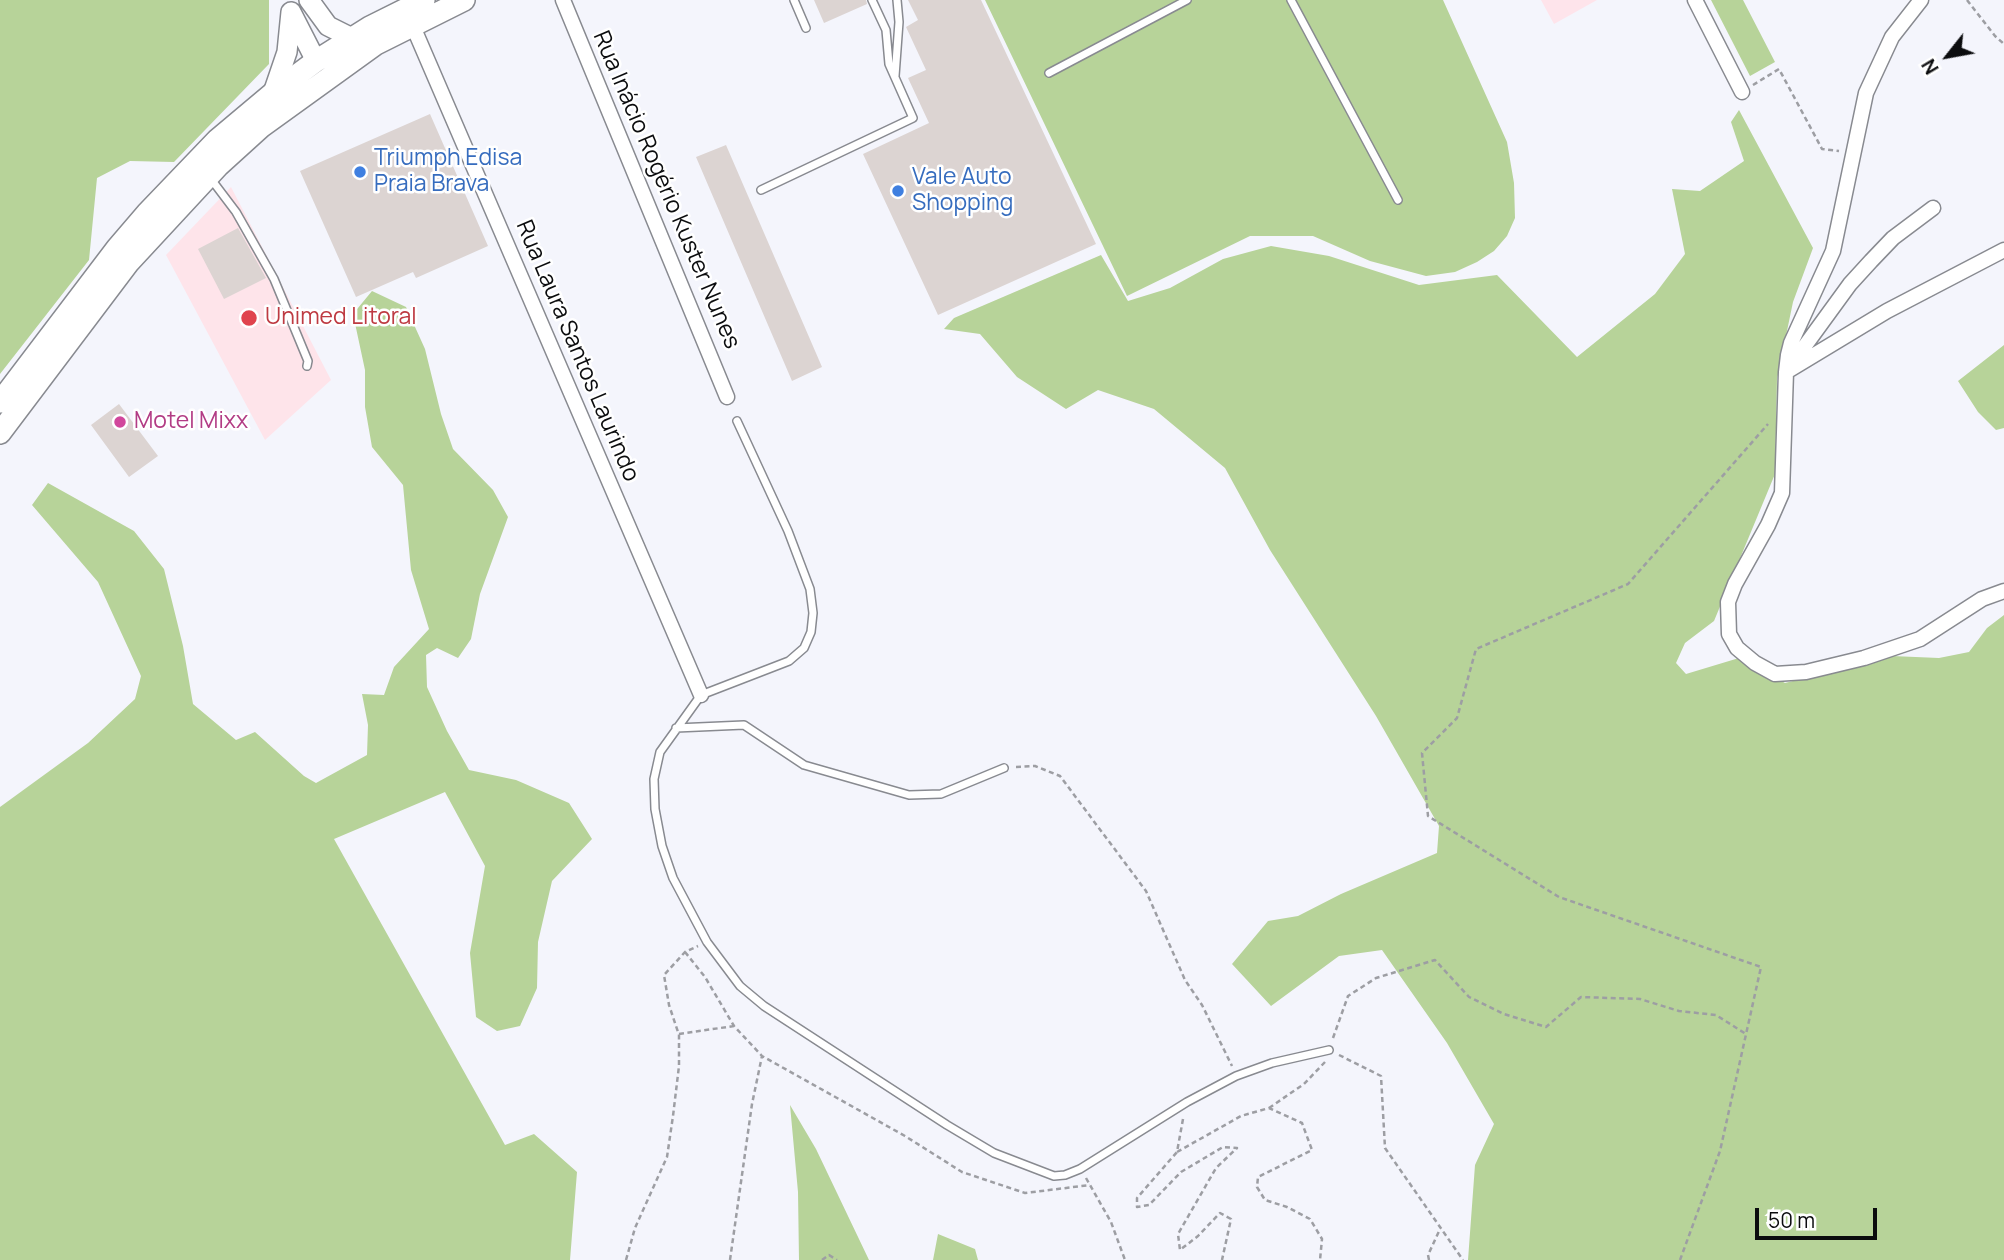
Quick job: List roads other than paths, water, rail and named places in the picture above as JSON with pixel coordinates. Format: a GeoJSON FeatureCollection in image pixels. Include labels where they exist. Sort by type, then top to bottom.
{"type":"FeatureCollection","features":[{"type":"Feature","properties":{"kind":"main road"},"geometry":{"type":"LineString","coordinates":[[309,0],[328,26],[352,38]]}},
{"type":"Feature","properties":{"kind":"main road"},"geometry":{"type":"LineString","coordinates":[[0,402],[92,279],[147,213],[217,140],[316,61],[352,38],[424,0]]}},
{"type":"Feature","properties":{"kind":"main road"},"geometry":{"type":"LineString","coordinates":[[0,433],[129,262],[208,176],[261,127],[376,44],[464,0]]}},
{"type":"Feature","properties":{"kind":"main road"},"geometry":{"type":"LineString","coordinates":[[289,6],[316,61],[325,69],[336,72]]}},
{"type":"Feature","properties":{"kind":"main road"},"geometry":{"type":"LineString","coordinates":[[273,93],[287,52],[289,6]]}},
{"type":"Feature","properties":{"kind":"street","name":"Rua Inácio Rogério Kuster Nunes"},"geometry":{"type":"LineString","coordinates":[[562,0],[727,397]]}},
{"type":"Feature","properties":{"kind":"street"},"geometry":{"type":"LineString","coordinates":[[1695,0],[1742,92]]}},
{"type":"Feature","properties":{"kind":"street"},"geometry":{"type":"LineString","coordinates":[[1921,0],[1892,37],[1866,93],[1833,251],[1791,343],[1786,372],[1782,493],[1772,518],[1735,584],[1728,602],[1729,634],[1737,648],[1774,674],[1833,667],[1920,639],[1983,600],[2004,591]]}},
{"type":"Feature","properties":{"kind":"street","name":"Rua Laura Santos Laurindo"},"geometry":{"type":"LineString","coordinates":[[412,24],[701,695]]}},
{"type":"Feature","properties":{"kind":"street"},"geometry":{"type":"LineString","coordinates":[[1786,372],[1850,284],[1893,238],[1933,208]]}},
{"type":"Feature","properties":{"kind":"street"},"geometry":{"type":"LineString","coordinates":[[1786,372],[1887,311],[2004,250]]}},
{"type":"Feature","properties":{"kind":"lane"},"geometry":{"type":"LineString","coordinates":[[794,0],[806,28]]}},
{"type":"Feature","properties":{"kind":"lane"},"geometry":{"type":"LineString","coordinates":[[761,190],[914,118],[889,64],[886,30],[872,0]]}},
{"type":"Feature","properties":{"kind":"lane"},"geometry":{"type":"LineString","coordinates":[[895,80],[897,0]]}},
{"type":"Feature","properties":{"kind":"lane"},"geometry":{"type":"LineString","coordinates":[[1049,73],[1187,0]]}},
{"type":"Feature","properties":{"kind":"lane"},"geometry":{"type":"LineString","coordinates":[[1292,0],[1398,200]]}},
{"type":"Feature","properties":{"kind":"lane"},"geometry":{"type":"LineString","coordinates":[[886,40],[898,36]]}},
{"type":"Feature","properties":{"kind":"lane"},"geometry":{"type":"LineString","coordinates":[[208,176],[236,212],[274,279],[308,360],[307,366]]}},
{"type":"Feature","properties":{"kind":"lane"},"geometry":{"type":"LineString","coordinates":[[737,421],[788,531],[810,589],[813,613],[811,632],[804,648],[789,661],[701,695],[660,752],[654,779],[655,809],[673,878],[707,942],[740,986],[764,1006],[947,1125],[994,1153],[1054,1176],[1080,1169],[1187,1102],[1236,1076],[1272,1063],[1329,1050]]}},
{"type":"Feature","properties":{"kind":"lane"},"geometry":{"type":"LineString","coordinates":[[676,728],[744,725],[804,765],[908,795],[941,794],[1004,768]]}},
{"type":"Feature","properties":{"kind":"place","name":"Triumph Edisa Praia Brava"},"geometry":{"type":"Point","coordinates":[360,172]}},
{"type":"Feature","properties":{"kind":"place","name":"Vale Auto Shopping"},"geometry":{"type":"Point","coordinates":[898,191]}},
{"type":"Feature","properties":{"kind":"place","name":"Unimed Litoral"},"geometry":{"type":"Point","coordinates":[249,318]}},
{"type":"Feature","properties":{"kind":"place","name":"Motel Mixx"},"geometry":{"type":"Point","coordinates":[120,422]}}]}
